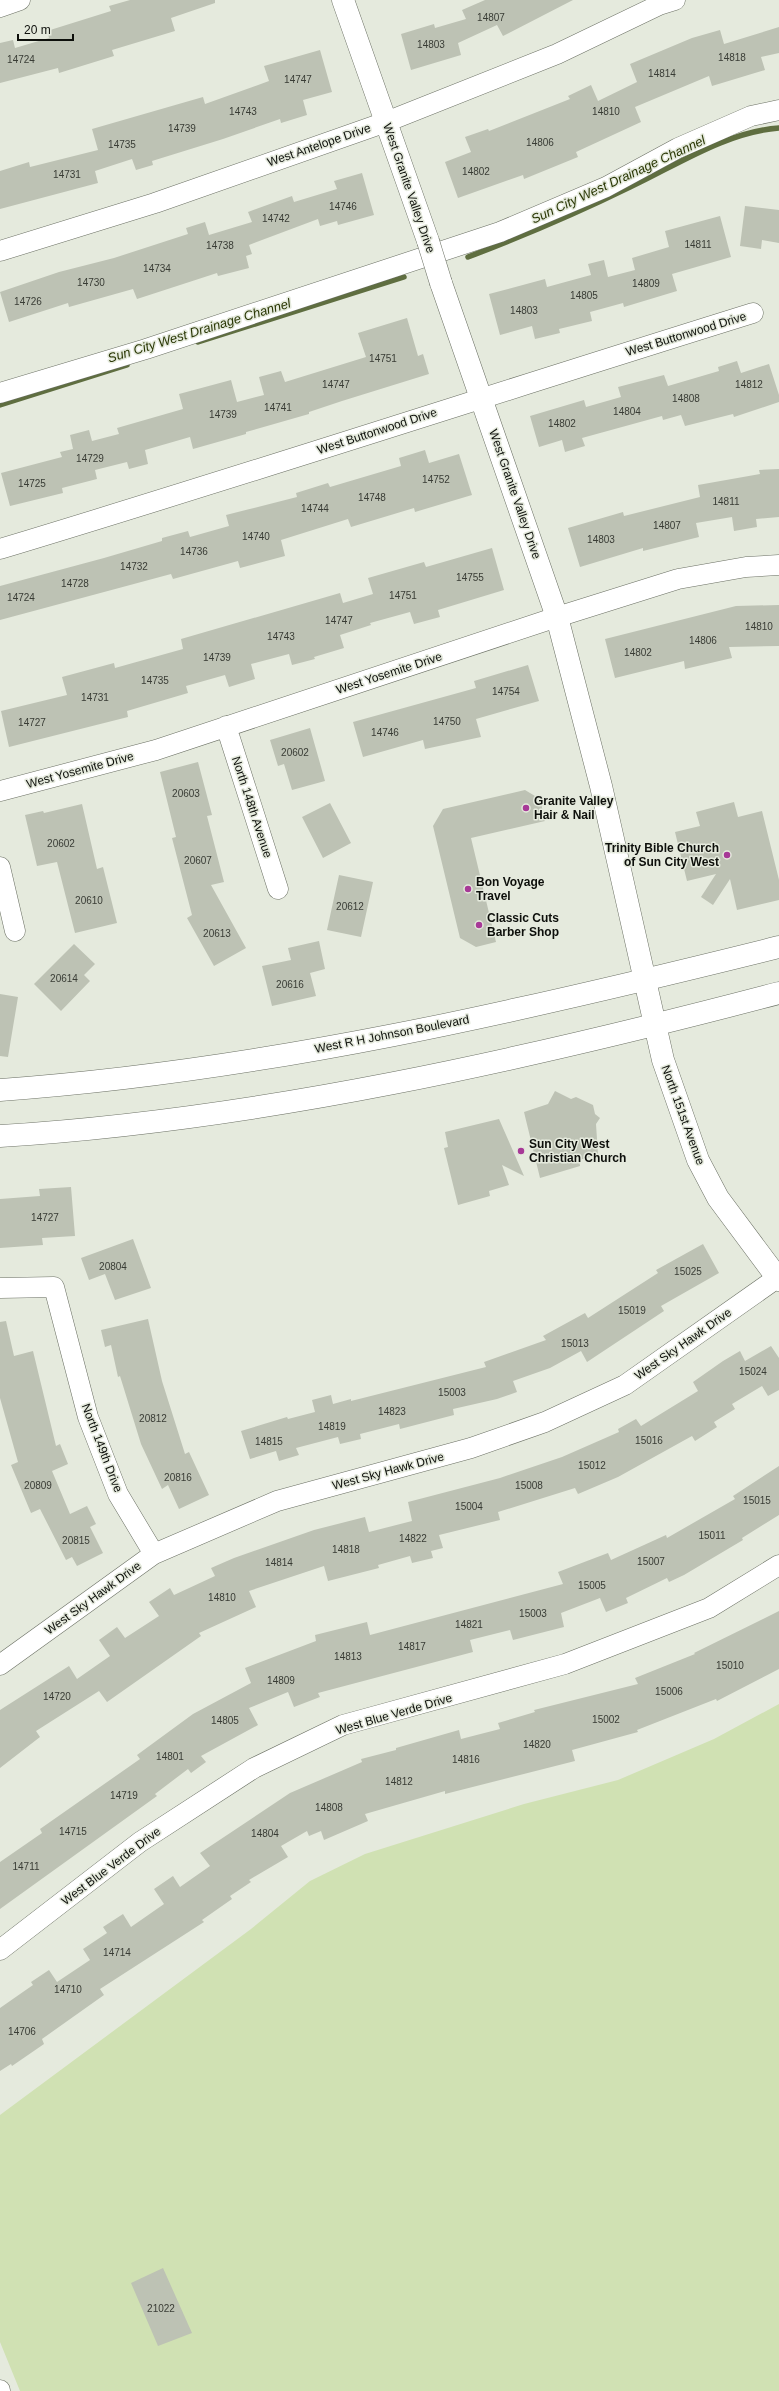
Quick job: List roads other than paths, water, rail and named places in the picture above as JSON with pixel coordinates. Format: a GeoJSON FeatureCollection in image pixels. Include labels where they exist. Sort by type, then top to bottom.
{"type":"FeatureCollection","features":[{"type":"Feature","properties":{"kind":"main road","name":"West Granite Valley Drive"},"geometry":{"type":"LineString","coordinates":[[343,0],[428,241],[441,283],[482,397],[557,617],[601,786],[648,990]]}},
{"type":"Feature","properties":{"kind":"main road","name":"West R H Johnson Boulevard"},"geometry":{"type":"LineString","coordinates":[[0,1090],[103,1082],[219,1067],[648,990],[779,947]]}},
{"type":"Feature","properties":{"kind":"main road","name":"North 151st Avenue"},"geometry":{"type":"LineString","coordinates":[[648,990],[663,1060],[698,1160],[718,1198],[778,1279]]}},
{"type":"Feature","properties":{"kind":"main road"},"geometry":{"type":"LineString","coordinates":[[0,1136],[171,1118],[268,1104],[529,1054],[779,993]]}},
{"type":"Feature","properties":{"kind":"street"},"geometry":{"type":"LineString","coordinates":[[0,7],[20,0]]}},
{"type":"Feature","properties":{"kind":"street","name":"West Antelope Drive"},"geometry":{"type":"LineString","coordinates":[[0,251],[155,203],[386,122],[557,54],[659,5],[675,0]]}},
{"type":"Feature","properties":{"kind":"street"},"geometry":{"type":"LineString","coordinates":[[0,393],[146,349],[500,232],[606,187],[678,148],[751,116],[779,110]]}},
{"type":"Feature","properties":{"kind":"street","name":"West Buttonwood Drive"},"geometry":{"type":"LineString","coordinates":[[0,549],[202,488],[482,397],[753,313]]}},
{"type":"Feature","properties":{"kind":"street","name":"West Yosemite Drive"},"geometry":{"type":"LineString","coordinates":[[0,792],[156,750],[557,617],[678,580],[746,567],[779,565]]}},
{"type":"Feature","properties":{"kind":"street","name":"North 148th Avenue"},"geometry":{"type":"LineString","coordinates":[[226,726],[278,888]]}},
{"type":"Feature","properties":{"kind":"street"},"geometry":{"type":"LineString","coordinates":[[0,867],[15,931]]}},
{"type":"Feature","properties":{"kind":"street","name":"West Sky Hawk Drive"},"geometry":{"type":"LineString","coordinates":[[0,1665],[154,1554],[277,1501],[471,1448],[545,1422],[625,1385],[778,1279]]}},
{"type":"Feature","properties":{"kind":"street","name":"North 149th Drive"},"geometry":{"type":"LineString","coordinates":[[0,1288],[54,1288],[88,1417],[118,1494],[154,1554]]}},
{"type":"Feature","properties":{"kind":"street","name":"West Blue Verde Drive"},"geometry":{"type":"LineString","coordinates":[[0,1950],[140,1842],[254,1768],[343,1725],[472,1691],[572,1662],[709,1608],[779,1565]]}},
{"type":"Feature","properties":{"kind":"waterway","name":"Sun City West Drainage Channel"},"geometry":{"type":"LineString","coordinates":[[468,257],[590,206],[721,143],[759,131],[779,128]]}},
{"type":"Feature","properties":{"kind":"waterway","name":"Sun City West Drainage Channel"},"geometry":{"type":"LineString","coordinates":[[198,342],[404,277]]}},
{"type":"Feature","properties":{"kind":"waterway","name":"Sun City West Drainage Channel"},"geometry":{"type":"LineString","coordinates":[[0,405],[127,365]]}},
{"type":"Feature","properties":{"kind":"place","name":"Granite Valley Hair & Nail"},"geometry":{"type":"Point","coordinates":[526,808]}},
{"type":"Feature","properties":{"kind":"place","name":"Trinity Bible Church of Sun City West"},"geometry":{"type":"Point","coordinates":[727,855]}},
{"type":"Feature","properties":{"kind":"place","name":"Bon Voyage Travel"},"geometry":{"type":"Point","coordinates":[468,889]}},
{"type":"Feature","properties":{"kind":"place","name":"Classic Cuts Barber Shop"},"geometry":{"type":"Point","coordinates":[479,925]}},
{"type":"Feature","properties":{"kind":"place","name":"Sun City West Christian Church"},"geometry":{"type":"Point","coordinates":[521,1151]}}]}
